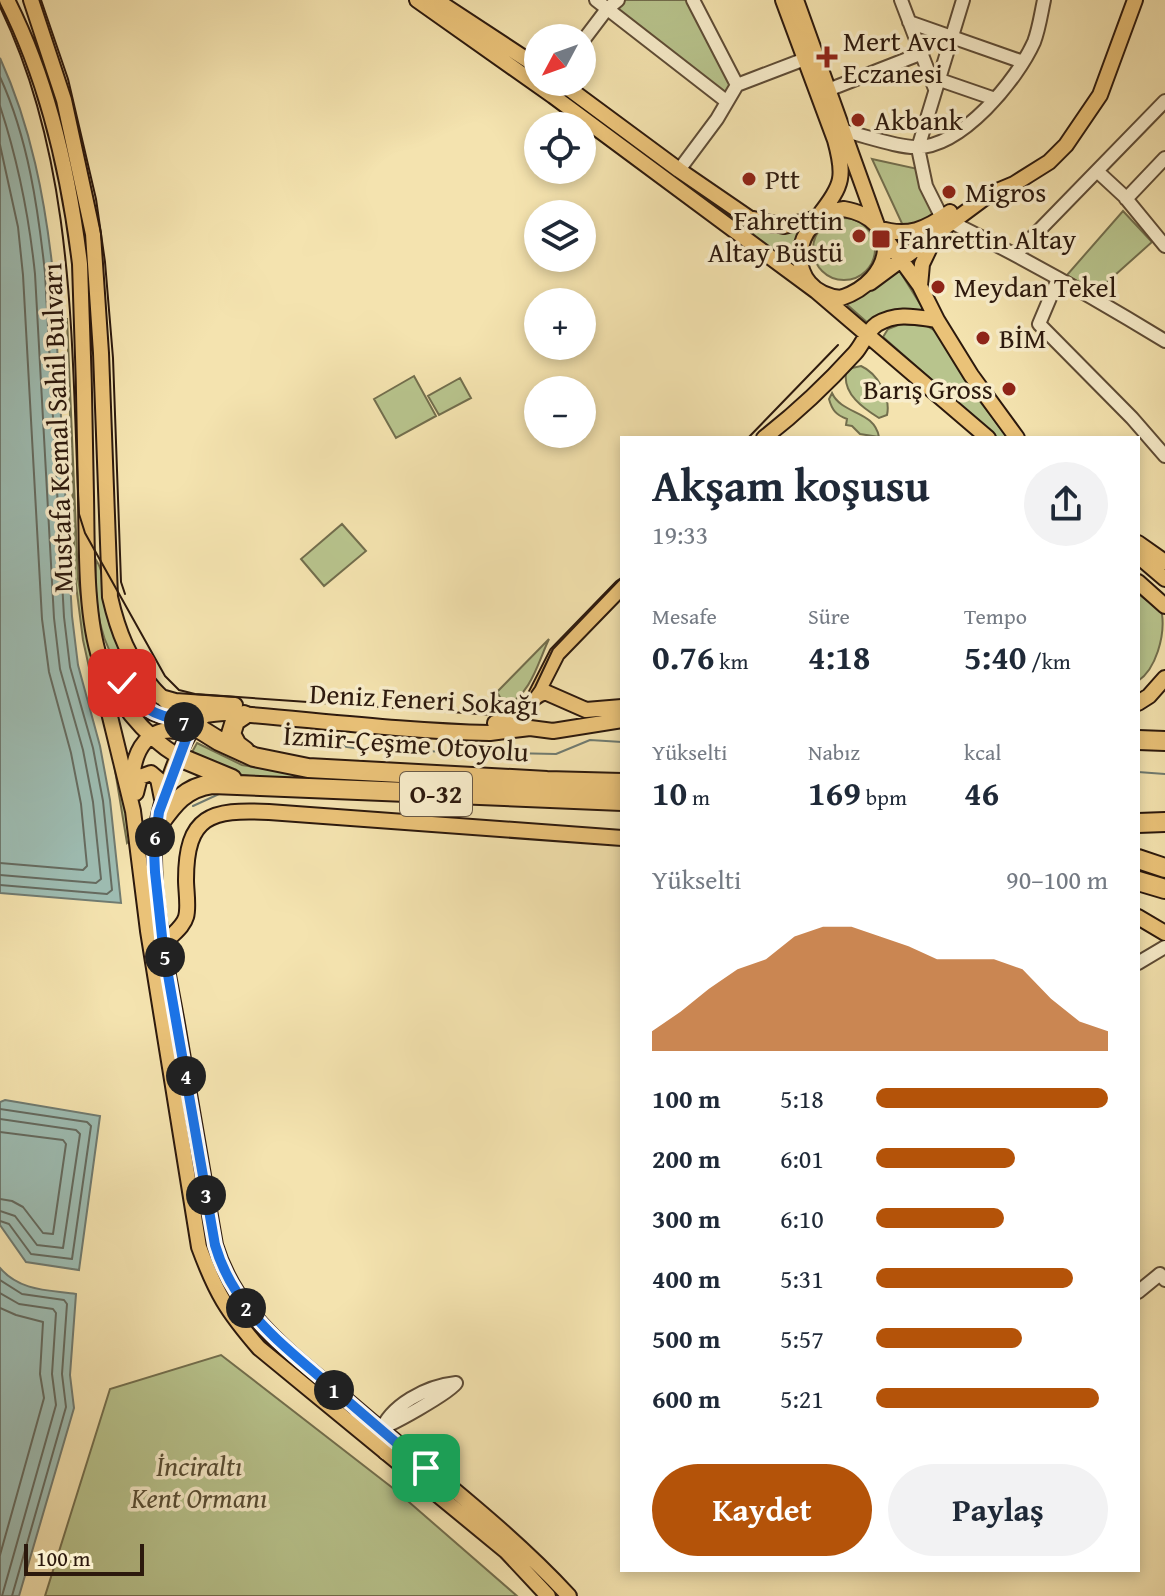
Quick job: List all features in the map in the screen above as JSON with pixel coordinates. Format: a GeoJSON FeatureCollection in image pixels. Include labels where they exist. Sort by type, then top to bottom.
{"type":"FeatureCollection","features":[{"type":"Feature","properties":{"kind":"highway"},"geometry":{"type":"LineString","coordinates":[[243,710],[232,725],[231,734],[237,745],[254,757]]}},
{"type":"Feature","properties":{"kind":"highway","name":"İzmir-Çeşme Otoyolu"},"geometry":{"type":"LineString","coordinates":[[192,723],[236,756],[308,768],[620,783]]}},
{"type":"Feature","properties":{"kind":"highway"},"geometry":{"type":"LineString","coordinates":[[1140,740],[1165,741]]}},
{"type":"Feature","properties":{"kind":"highway","name":"Mustafa Kemal Sahil Bulvarı"},"geometry":{"type":"LineString","coordinates":[[179,757],[250,784]]}},
{"type":"Feature","properties":{"kind":"highway"},"geometry":{"type":"LineString","coordinates":[[156,828],[172,805],[191,789],[212,784],[250,784]]}},
{"type":"Feature","properties":{"kind":"highway","name":"İzmir-Çeşme Otoyolu"},"geometry":{"type":"LineString","coordinates":[[250,784],[281,788],[620,801]]}},
{"type":"Feature","properties":{"kind":"highway"},"geometry":{"type":"LineString","coordinates":[[1140,823],[1165,822]]}},
{"type":"Feature","properties":{"kind":"highway"},"geometry":{"type":"LineString","coordinates":[[1140,860],[1165,868]]}},
{"type":"Feature","properties":{"kind":"highway"},"geometry":{"type":"LineString","coordinates":[[1140,882],[1165,889]]}},
{"type":"Feature","properties":{"kind":"main road","name":"Mustafa Kemal Sahil Bulvarı"},"geometry":{"type":"LineString","coordinates":[[7,0],[42,86],[75,220],[81,279],[85,533],[100,659],[121,702],[151,735],[179,757]]}},
{"type":"Feature","properties":{"kind":"main road","name":"Mustafa Kemal Sahil Bulvarı"},"geometry":{"type":"LineString","coordinates":[[29,0],[37,15],[64,100],[93,234],[110,597],[124,645],[140,673],[160,697],[192,723]]}},
{"type":"Feature","properties":{"kind":"main road"},"geometry":{"type":"LineString","coordinates":[[783,0],[840,161],[840,187],[804,237],[800,258],[804,275],[816,291],[841,298],[870,283],[937,233]]}},
{"type":"Feature","properties":{"kind":"main road"},"geometry":{"type":"LineString","coordinates":[[796,0],[885,251],[883,263],[870,283]]}},
{"type":"Feature","properties":{"kind":"main road"},"geometry":{"type":"LineString","coordinates":[[920,286],[922,264],[946,220],[995,184],[1029,167],[1052,150],[1078,119],[1127,0]]}},
{"type":"Feature","properties":{"kind":"main road"},"geometry":{"type":"LineString","coordinates":[[878,228],[893,233],[912,233],[946,220],[1049,162],[1066,145],[1100,95],[1135,0]]}},
{"type":"Feature","properties":{"kind":"main road"},"geometry":{"type":"LineString","coordinates":[[429,1],[524,59]]}},
{"type":"Feature","properties":{"kind":"main road"},"geometry":{"type":"LineString","coordinates":[[429,1],[816,291],[986,436]]}},
{"type":"Feature","properties":{"kind":"main road"},"geometry":{"type":"LineString","coordinates":[[579,96],[749,218],[784,226],[818,218],[830,211],[844,209],[861,213],[878,228],[920,286],[971,375],[1016,436]]}},
{"type":"Feature","properties":{"kind":"main road"},"geometry":{"type":"LineString","coordinates":[[767,436],[793,415],[856,352],[866,334],[878,324],[901,315],[937,320]]}},
{"type":"Feature","properties":{"kind":"main road"},"geometry":{"type":"LineString","coordinates":[[1140,544],[1165,562]]}},
{"type":"Feature","properties":{"kind":"main road"},"geometry":{"type":"LineString","coordinates":[[1140,558],[1165,579]]}},
{"type":"Feature","properties":{"kind":"main road"},"geometry":{"type":"LineString","coordinates":[[1140,572],[1165,593]]}},
{"type":"Feature","properties":{"kind":"main road"},"geometry":{"type":"LineString","coordinates":[[1140,584],[1165,606]]}},
{"type":"Feature","properties":{"kind":"main road"},"geometry":{"type":"LineString","coordinates":[[553,731],[539,726],[531,717],[535,697],[557,654],[620,589]]}},
{"type":"Feature","properties":{"kind":"main road"},"geometry":{"type":"LineString","coordinates":[[94,626],[131,695],[155,714],[192,723]]}},
{"type":"Feature","properties":{"kind":"main road"},"geometry":{"type":"LineString","coordinates":[[100,659],[104,692],[133,811],[148,931],[199,1247],[215,1290],[259,1348],[385,1453],[531,1555],[569,1596]]}},
{"type":"Feature","properties":{"kind":"main road"},"geometry":{"type":"LineString","coordinates":[[1140,702],[1161,689]]}},
{"type":"Feature","properties":{"kind":"main road"},"geometry":{"type":"LineString","coordinates":[[1140,711],[1161,689]]}},
{"type":"Feature","properties":{"kind":"main road","name":"Deniz Feneri Sokağı"},"geometry":{"type":"LineString","coordinates":[[243,710],[490,724],[519,716],[535,697],[545,692],[586,710],[620,707]]}},
{"type":"Feature","properties":{"kind":"main road"},"geometry":{"type":"LineString","coordinates":[[160,697],[243,710]]}},
{"type":"Feature","properties":{"kind":"main road","name":"Deniz Feneri Sokağı"},"geometry":{"type":"LineString","coordinates":[[553,731],[569,721],[569,712],[563,701]]}},
{"type":"Feature","properties":{"kind":"main road"},"geometry":{"type":"LineString","coordinates":[[133,811],[133,767],[136,755],[151,735],[173,730],[213,713],[243,710]]}},
{"type":"Feature","properties":{"kind":"main road","name":"Deniz Feneri Sokağı"},"geometry":{"type":"LineString","coordinates":[[243,710],[490,733],[530,728],[553,731],[620,720]]}},
{"type":"Feature","properties":{"kind":"main road"},"geometry":{"type":"LineString","coordinates":[[192,723],[163,800],[156,828],[155,861],[163,946],[215,1245],[229,1282],[246,1308],[278,1342],[381,1429],[548,1596]]}},
{"type":"Feature","properties":{"kind":"main road"},"geometry":{"type":"LineString","coordinates":[[133,811],[138,781],[146,773],[156,776],[163,800]]}},
{"type":"Feature","properties":{"kind":"main road"},"geometry":{"type":"LineString","coordinates":[[163,946],[185,921],[190,839],[206,820],[226,811],[384,819],[620,838]]}},
{"type":"Feature","properties":{"kind":"main road"},"geometry":{"type":"LineString","coordinates":[[159,904],[174,915],[182,910],[186,902]]}},
{"type":"Feature","properties":{"kind":"main road"},"geometry":{"type":"LineString","coordinates":[[1140,918],[1165,933]]}},
{"type":"Feature","properties":{"kind":"street"},"geometry":{"type":"LineString","coordinates":[[596,0],[612,4],[726,101]]}},
{"type":"Feature","properties":{"kind":"street"},"geometry":{"type":"LineString","coordinates":[[693,0],[737,85]]}},
{"type":"Feature","properties":{"kind":"street"},"geometry":{"type":"LineString","coordinates":[[901,0],[920,54],[938,84],[995,99]]}},
{"type":"Feature","properties":{"kind":"street"},"geometry":{"type":"LineString","coordinates":[[963,0],[918,148],[926,186],[946,220],[1016,254],[1165,341]]}},
{"type":"Feature","properties":{"kind":"street"},"geometry":{"type":"LineString","coordinates":[[844,131],[918,148],[967,127],[995,99],[1023,62],[1034,41],[1044,0]]}},
{"type":"Feature","properties":{"kind":"street"},"geometry":{"type":"LineString","coordinates":[[596,24],[612,4]]}},
{"type":"Feature","properties":{"kind":"street"},"geometry":{"type":"LineString","coordinates":[[909,22],[1023,62]]}},
{"type":"Feature","properties":{"kind":"street"},"geometry":{"type":"LineString","coordinates":[[828,90],[920,54]]}},
{"type":"Feature","properties":{"kind":"street"},"geometry":{"type":"LineString","coordinates":[[679,170],[717,119],[737,85],[805,59]]}},
{"type":"Feature","properties":{"kind":"street"},"geometry":{"type":"LineString","coordinates":[[1016,254],[1165,101]]}},
{"type":"Feature","properties":{"kind":"street"},"geometry":{"type":"LineString","coordinates":[[1126,199],[1165,158]]}},
{"type":"Feature","properties":{"kind":"street"},"geometry":{"type":"LineString","coordinates":[[1097,171],[1126,199],[1164,245]]}},
{"type":"Feature","properties":{"kind":"street"},"geometry":{"type":"LineString","coordinates":[[1058,279],[1039,324],[1165,456]]}},
{"type":"Feature","properties":{"kind":"street"},"geometry":{"type":"LineString","coordinates":[[1140,962],[1165,947]]}},
{"type":"Feature","properties":{"kind":"street"},"geometry":{"type":"LineString","coordinates":[[1140,1290],[1160,1274],[1165,1280]]}},
{"type":"Feature","properties":{"kind":"street"},"geometry":{"type":"LineString","coordinates":[[305,1385],[355,1422],[364,1427],[381,1429],[445,1394],[456,1383],[398,1406],[381,1429],[380,1441],[385,1453]]}},
{"type":"Feature","properties":{"kind":"green space"},"geometry":{"type":"Polygon","coordinates":[[[618,0],[693,0],[737,85],[726,101],[607,9],[618,0]]]}},
{"type":"Feature","properties":{"kind":"green space"},"geometry":{"type":"Polygon","coordinates":[[[439,5],[524,66],[524,73],[437,11],[439,5]]]}},
{"type":"Feature","properties":{"kind":"green space"},"geometry":{"type":"Polygon","coordinates":[[[555,96],[566,96],[588,112],[578,112],[555,96]]]}},
{"type":"Feature","properties":{"kind":"green space"},"geometry":{"type":"Polygon","coordinates":[[[596,118],[747,225],[771,233],[802,232],[796,247],[795,268],[596,125],[596,118]]]}},
{"type":"Feature","properties":{"kind":"green space"},"geometry":{"type":"Polygon","coordinates":[[[872,159],[918,169],[940,217],[905,230],[872,159]]]}},
{"type":"Feature","properties":{"kind":"green space","name":"Fahrettin Altay"},"geometry":{"type":"Polygon","coordinates":[[[1123,211],[1152,242],[1096,292],[1067,275],[1123,211]]]}},
{"type":"Feature","properties":{"kind":"green space"},"geometry":{"type":"Polygon","coordinates":[[[844,218],[856,220],[866,227],[873,237],[873,261],[866,271],[856,278],[844,280],[832,278],[822,271],[815,261],[813,249],[815,237],[822,227],[832,220],[844,218]]]}},
{"type":"Feature","properties":{"kind":"green space"},"geometry":{"type":"Polygon","coordinates":[[[899,270],[925,312],[896,312],[869,324],[844,302],[899,270]]]}},
{"type":"Feature","properties":{"kind":"green space"},"geometry":{"type":"Polygon","coordinates":[[[67,318],[78,579],[94,674],[109,724],[132,838],[127,843],[111,746],[83,640],[75,577],[67,318]]]}},
{"type":"Feature","properties":{"kind":"green space"},"geometry":{"type":"Polygon","coordinates":[[[901,324],[927,326],[938,332],[969,387],[1006,436],[996,436],[883,337],[888,329],[901,324]]]}},
{"type":"Feature","properties":{"kind":"green space"},"geometry":{"type":"Polygon","coordinates":[[[861,366],[882,386],[887,415],[879,418],[851,394],[846,373],[861,366]]]}},
{"type":"Feature","properties":{"kind":"green space"},"geometry":{"type":"Polygon","coordinates":[[[414,376],[436,416],[396,438],[374,399],[414,376]]]}},
{"type":"Feature","properties":{"kind":"green space"},"geometry":{"type":"Polygon","coordinates":[[[460,378],[471,398],[439,415],[428,396],[460,378]]]}},
{"type":"Feature","properties":{"kind":"green space"},"geometry":{"type":"Polygon","coordinates":[[[832,393],[843,405],[865,417],[876,428],[879,436],[860,434],[852,426],[846,425],[847,419],[837,414],[829,399],[832,393]]]}},
{"type":"Feature","properties":{"kind":"green space"},"geometry":{"type":"Polygon","coordinates":[[[342,524],[366,551],[324,586],[301,559],[342,524]]]}},
{"type":"Feature","properties":{"kind":"green space"},"geometry":{"type":"Polygon","coordinates":[[[96,560],[116,642],[138,678],[166,710],[153,706],[139,696],[110,652],[100,624],[96,560]]]}},
{"type":"Feature","properties":{"kind":"green space"},"geometry":{"type":"Polygon","coordinates":[[[1140,595],[1160,611],[1163,623],[1154,660],[1140,679],[1140,595]]]}},
{"type":"Feature","properties":{"kind":"green space"},"geometry":{"type":"Polygon","coordinates":[[[549,639],[527,686],[505,706],[497,692],[549,639]]]}},
{"type":"Feature","properties":{"kind":"green space"},"geometry":{"type":"Polygon","coordinates":[[[197,743],[242,765],[352,783],[321,785],[235,774],[190,756],[197,743]]]}},
{"type":"Feature","properties":{"kind":"green space"},"geometry":{"type":"Polygon","coordinates":[[[178,1051],[225,1284],[243,1314],[262,1334],[368,1423],[361,1423],[261,1343],[239,1319],[208,1260],[172,1056],[178,1051]]]}},
{"type":"Feature","properties":{"kind":"green space","name":"İnciraltı Kent Ormanı"},"geometry":{"type":"Polygon","coordinates":[[[221,1355],[394,1489],[517,1596],[45,1596],[110,1389],[221,1355]]]}},
{"type":"Feature","properties":{"kind":"water"},"geometry":{"type":"Polygon","coordinates":[[[0,58],[28,136],[50,245],[72,616],[78,665],[100,746],[110,800],[121,903],[0,893],[0,58]]]}},
{"type":"Feature","properties":{"kind":"water"},"geometry":{"type":"Polygon","coordinates":[[[5,1100],[100,1116],[79,1270],[26,1262],[0,1225],[0,1102],[5,1100]]]}},
{"type":"Feature","properties":{"kind":"water"},"geometry":{"type":"Polygon","coordinates":[[[0,1268],[25,1285],[76,1294],[70,1375],[74,1408],[19,1596],[0,1596],[0,1268]]]}},
{"type":"Feature","properties":{"kind":"waterway"},"geometry":{"type":"LineString","coordinates":[[314,735],[347,747],[368,750],[556,754],[590,740],[620,742]]}},
{"type":"Feature","properties":{"kind":"waterway"},"geometry":{"type":"LineString","coordinates":[[1140,772],[1165,774]]}},
{"type":"Feature","properties":{"kind":"waterway"},"geometry":{"type":"LineString","coordinates":[[193,806],[219,794]]}},
{"type":"Feature","properties":{"kind":"tram line"},"geometry":{"type":"LineString","coordinates":[[41,0],[68,79],[96,199],[105,262],[113,358],[121,582],[125,594]]}},
{"type":"Feature","properties":{"kind":"tram line"},"geometry":{"type":"LineString","coordinates":[[0,7],[25,67],[43,128],[56,191],[71,320],[79,514],[85,533],[165,676],[179,690],[195,694],[494,715],[512,711],[523,704],[535,687],[553,649],[620,579]]}},
{"type":"Feature","properties":{"kind":"tram line"},"geometry":{"type":"LineString","coordinates":[[750,436],[838,345]]}},
{"type":"Feature","properties":{"kind":"place","name":"Mert Avcı Eczanesi"},"geometry":{"type":"Point","coordinates":[827,57]}},
{"type":"Feature","properties":{"kind":"place","name":"Akbank"},"geometry":{"type":"Point","coordinates":[858,120]}},
{"type":"Feature","properties":{"kind":"place","name":"Ptt"},"geometry":{"type":"Point","coordinates":[749,179]}},
{"type":"Feature","properties":{"kind":"place","name":"Migros"},"geometry":{"type":"Point","coordinates":[949,192]}},
{"type":"Feature","properties":{"kind":"place","name":"Fahrettin Altay Büstü"},"geometry":{"type":"Point","coordinates":[859,236]}},
{"type":"Feature","properties":{"kind":"place","name":"Fahrettin Altay"},"geometry":{"type":"Point","coordinates":[881,239]}},
{"type":"Feature","properties":{"kind":"place","name":"Meydan Tekel"},"geometry":{"type":"Point","coordinates":[938,287]}},
{"type":"Feature","properties":{"kind":"place","name":"BİM"},"geometry":{"type":"Point","coordinates":[983,338]}},
{"type":"Feature","properties":{"kind":"place","name":"Barış Gross"},"geometry":{"type":"Point","coordinates":[1009,389]}},
{"type":"Feature","properties":{"kind":"route"},"geometry":{"type":"LineString","coordinates":[[122,683],[142,706],[155,714],[182,718],[188,734],[159,812],[154,850],[155,872],[163,946],[215,1245],[221,1264],[239,1299],[278,1342],[426,1468]]}}]}
